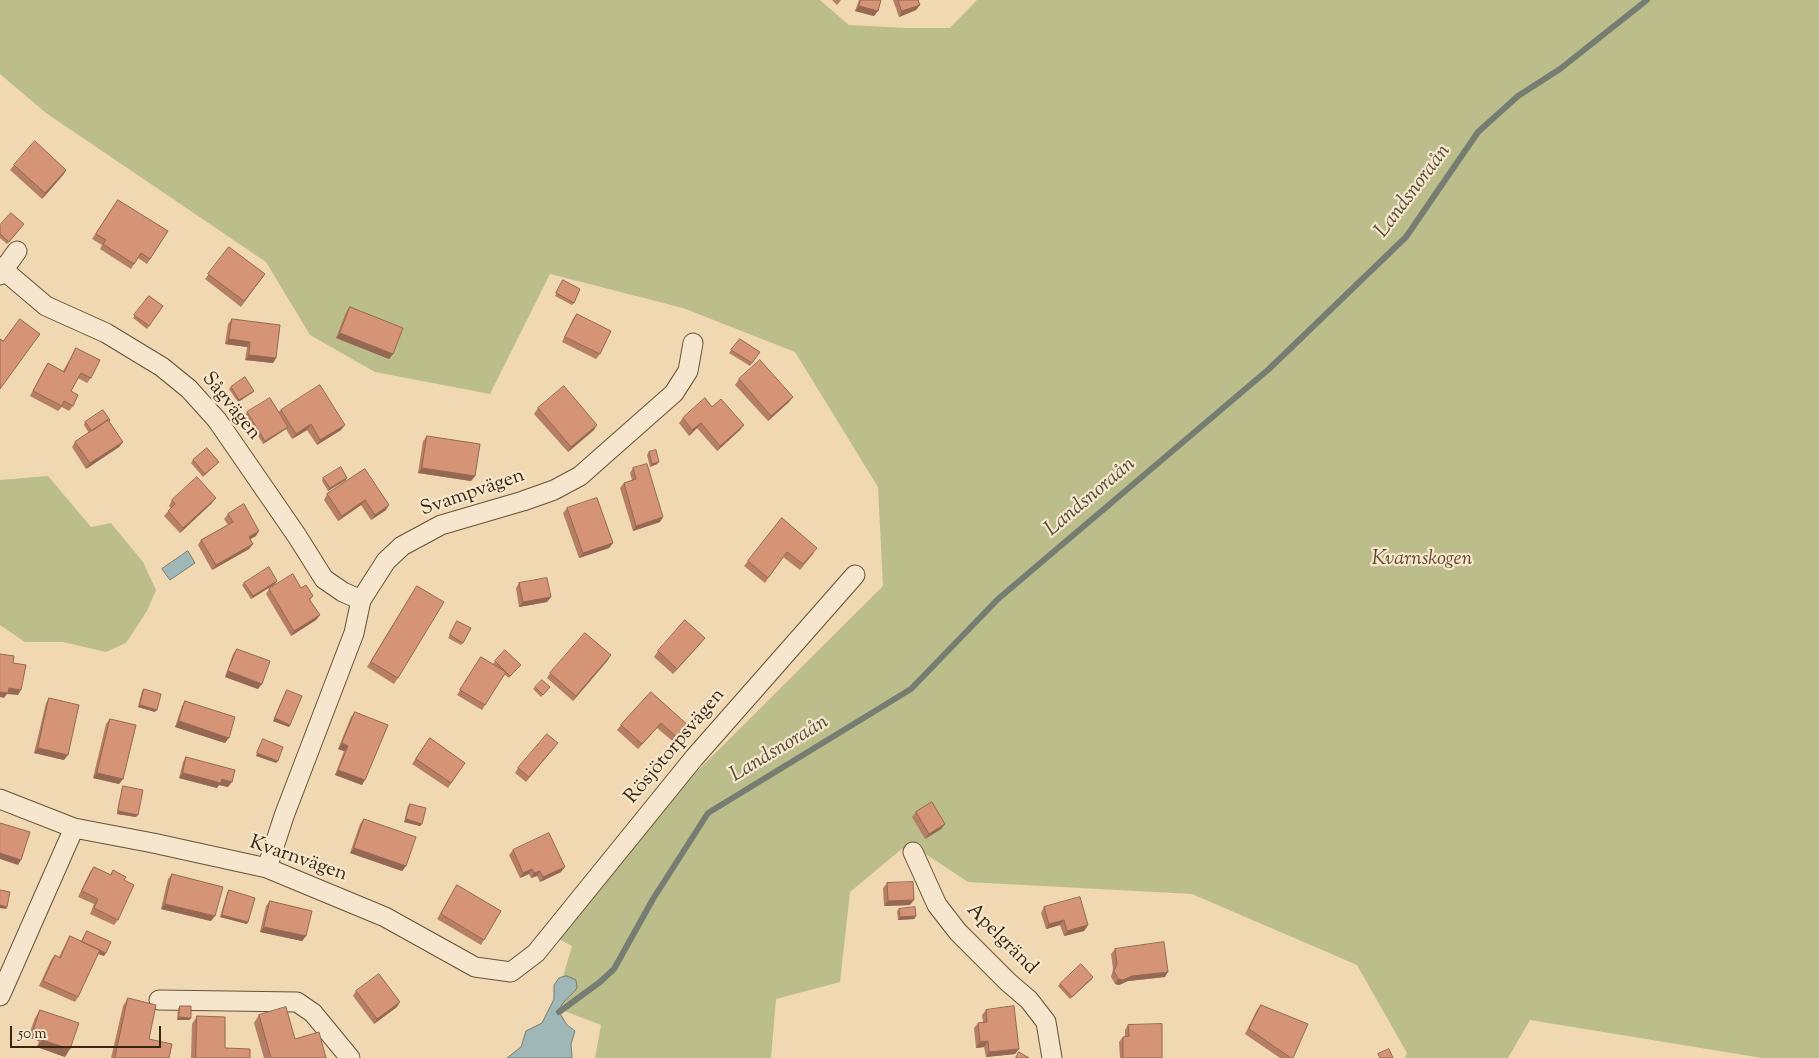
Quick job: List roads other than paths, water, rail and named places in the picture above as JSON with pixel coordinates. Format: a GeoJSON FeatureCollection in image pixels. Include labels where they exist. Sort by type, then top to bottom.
{"type":"FeatureCollection","features":[{"type":"Feature","properties":{"kind":"street"},"geometry":{"type":"LineString","coordinates":[[1,271],[17,251]]}},
{"type":"Feature","properties":{"kind":"street","name":"Sågvägen"},"geometry":{"type":"LineString","coordinates":[[1,271],[46,306],[106,333],[162,367],[189,389],[217,420],[297,536],[324,579],[343,592],[361,600]]}},
{"type":"Feature","properties":{"kind":"street","name":"Svampvägen"},"geometry":{"type":"LineString","coordinates":[[267,868],[284,816],[354,633],[361,600],[386,561],[402,546],[441,524],[523,501],[554,490],[580,476],[674,393],[688,371],[693,344]]}},
{"type":"Feature","properties":{"kind":"street","name":"Rösjötorpsvägen"},"geometry":{"type":"LineString","coordinates":[[536,953],[682,773],[855,575]]}},
{"type":"Feature","properties":{"kind":"street","name":"Kvarnvägen"},"geometry":{"type":"LineString","coordinates":[[0,799],[74,828],[267,868],[385,917],[475,967],[511,972],[536,953]]}},
{"type":"Feature","properties":{"kind":"street"},"geometry":{"type":"LineString","coordinates":[[0,996],[74,828]]}},
{"type":"Feature","properties":{"kind":"street","name":"Apelgränd"},"geometry":{"type":"LineString","coordinates":[[913,852],[937,905],[958,932],[1008,982],[1029,1000],[1046,1022],[1052,1058]]}},
{"type":"Feature","properties":{"kind":"street"},"geometry":{"type":"LineString","coordinates":[[159,1000],[297,1002],[313,1013],[350,1058]]}},
{"type":"Feature","properties":{"kind":"water"},"geometry":{"type":"Polygon","coordinates":[[[188,551],[195,563],[170,580],[162,569],[188,551]]]}},
{"type":"Feature","properties":{"kind":"water"},"geometry":{"type":"Polygon","coordinates":[[[567,976],[576,980],[577,988],[562,1005],[559,1012],[567,1025],[575,1031],[571,1044],[572,1058],[507,1058],[521,1047],[526,1031],[542,1023],[554,999],[554,985],[559,978],[567,976]]]}},
{"type":"Feature","properties":{"kind":"waterway","name":"Landsnoraån"},"geometry":{"type":"LineString","coordinates":[[559,1012],[600,982],[614,969],[653,899],[708,813],[911,689],[998,599],[1269,369],[1406,237],[1478,132],[1518,96],[1560,69],[1647,0]]}},
{"type":"Feature","properties":{"kind":"park label","name":"Kvarnskogen"},"geometry":{"type":"Point","coordinates":[1422,561]}}]}
